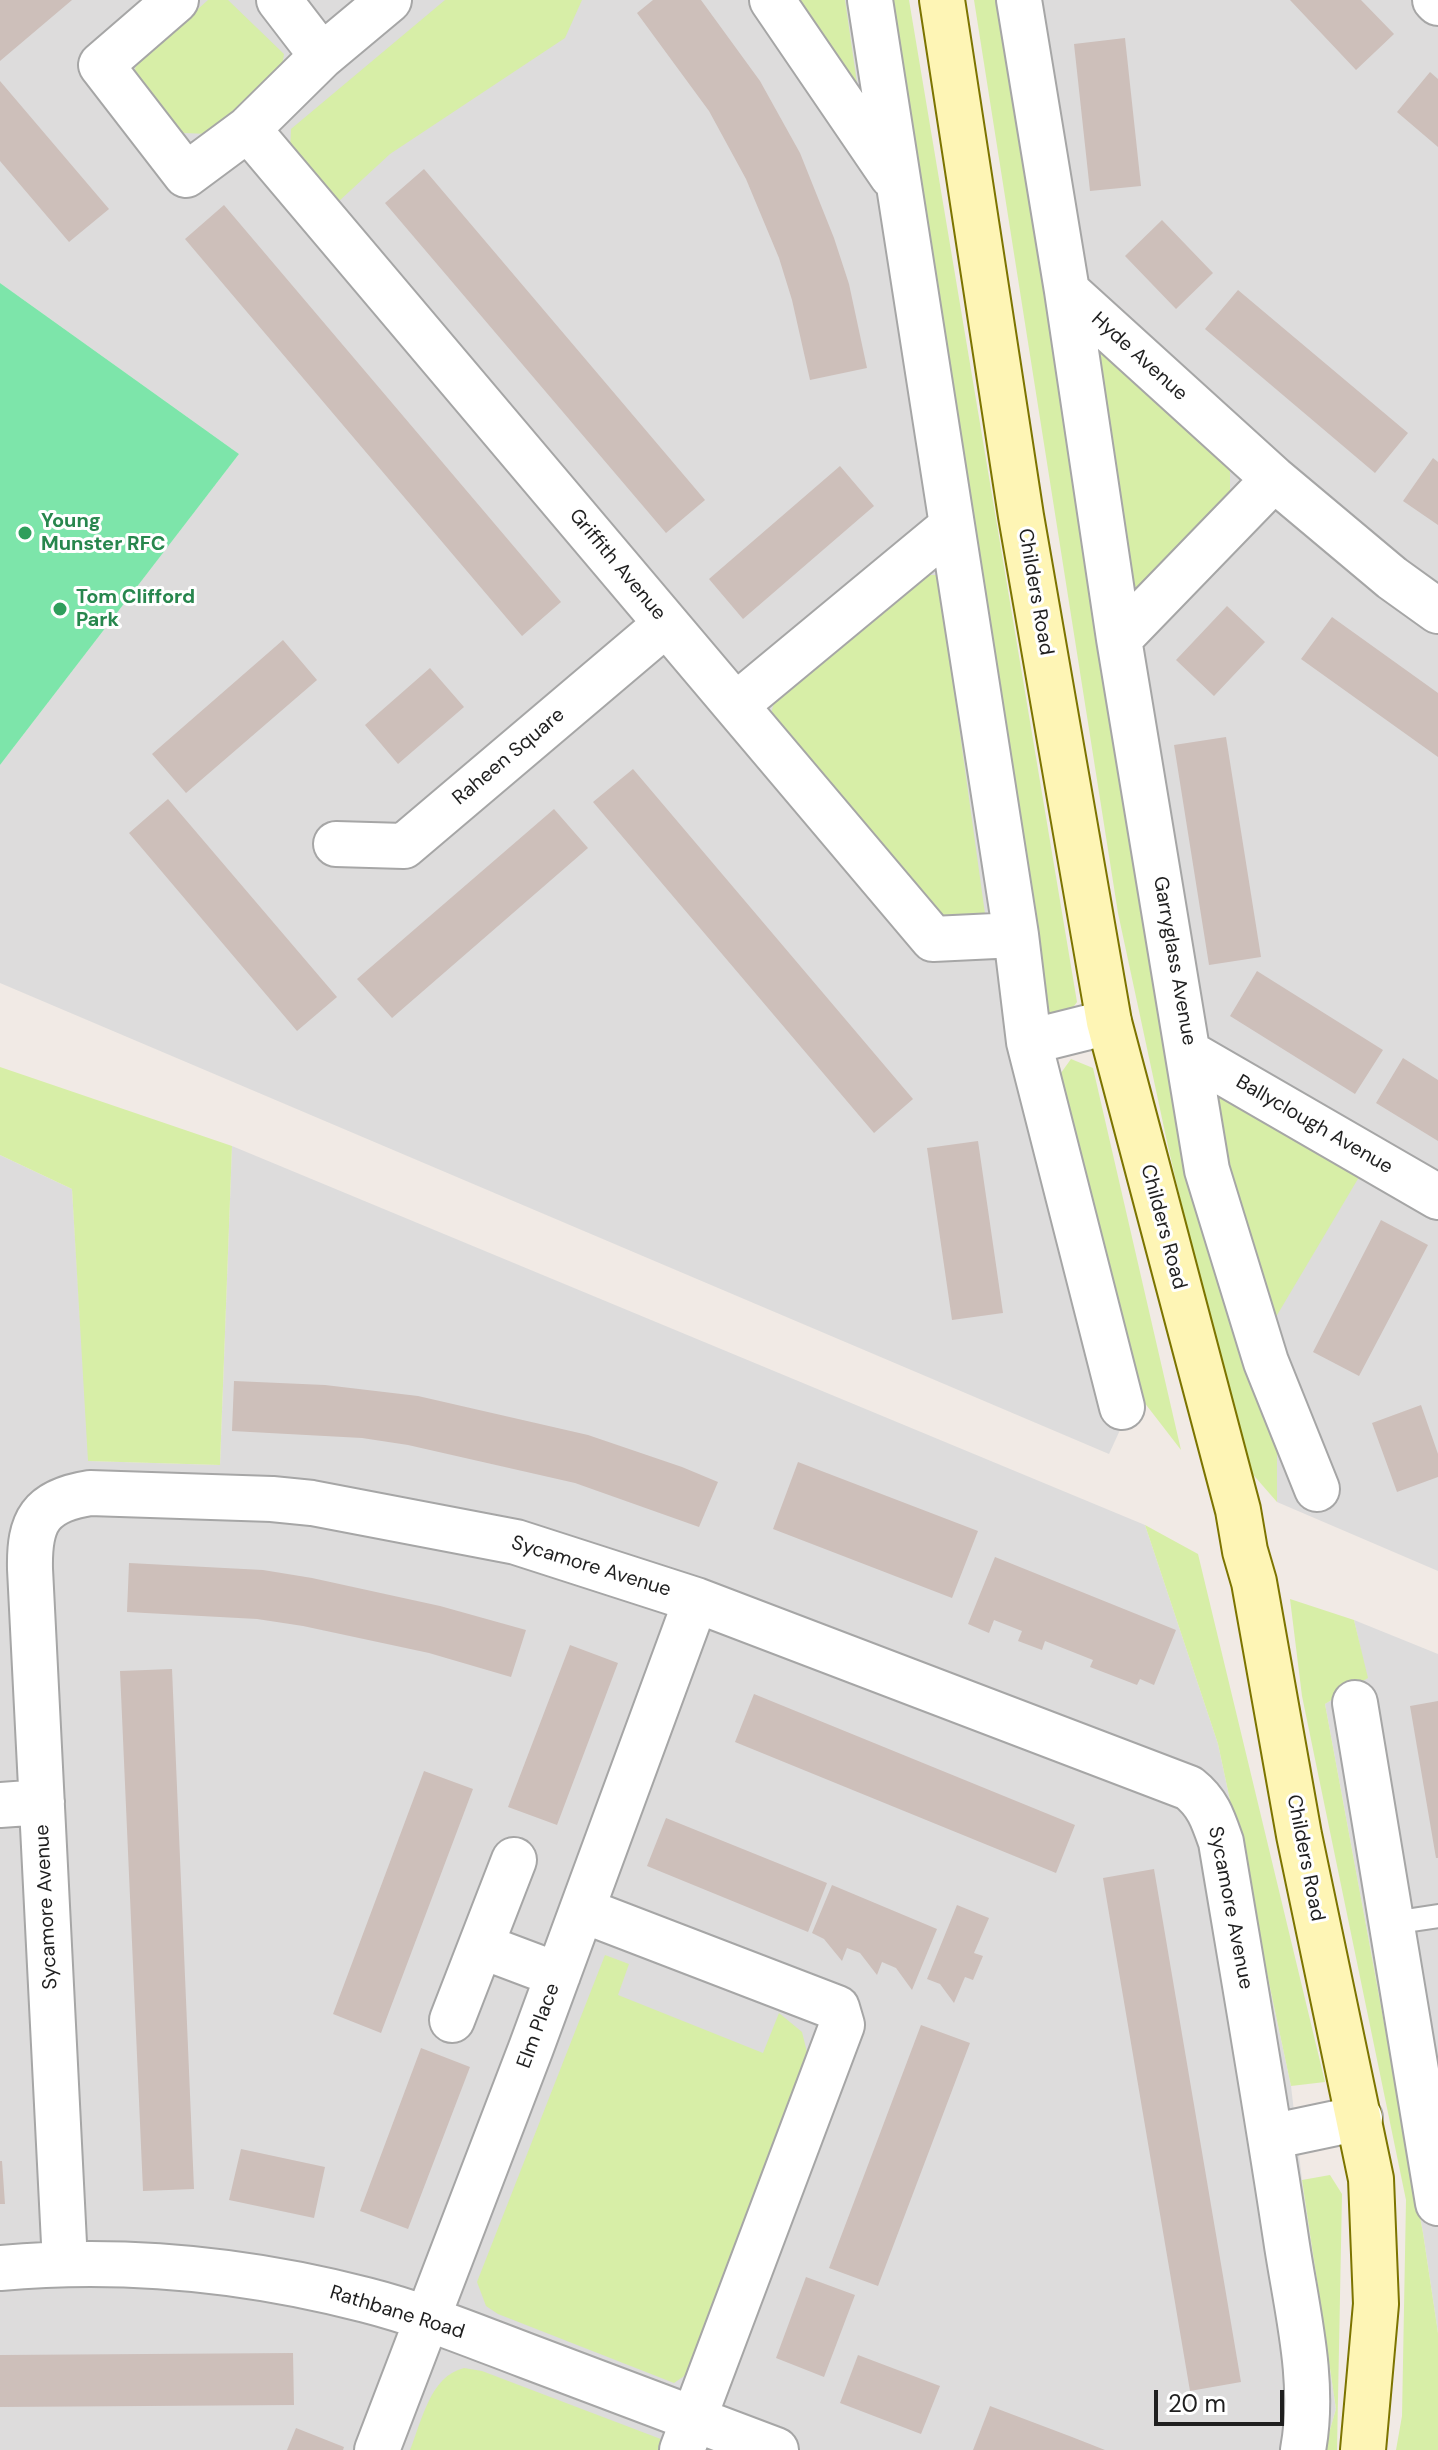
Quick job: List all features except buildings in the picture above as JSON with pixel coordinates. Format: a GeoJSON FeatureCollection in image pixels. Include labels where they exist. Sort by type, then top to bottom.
{"type":"FeatureCollection","features":[{"type":"Feature","properties":{"kind":"main road","name":"Childers Road"},"geometry":{"type":"LineString","coordinates":[[942,0],[1021,516],[1109,1022],[1238,1510],[1254,1582],[1299,1835],[1371,2179],[1376,2304],[1363,2450]]}},
{"type":"Feature","properties":{"kind":"street"},"geometry":{"type":"LineString","coordinates":[[176,0],[101,65],[186,175],[248,129],[322,56],[389,0]]}},
{"type":"Feature","properties":{"kind":"street"},"geometry":{"type":"LineString","coordinates":[[279,0],[322,56]]}},
{"type":"Feature","properties":{"kind":"street"},"geometry":{"type":"LineString","coordinates":[[772,0],[900,188]]}},
{"type":"Feature","properties":{"kind":"street"},"geometry":{"type":"LineString","coordinates":[[870,0],[1016,935],[1029,1042],[1122,1407]]}},
{"type":"Feature","properties":{"kind":"street"},"geometry":{"type":"LineString","coordinates":[[1019,0],[1067,291]]}},
{"type":"Feature","properties":{"kind":"street","name":"Griffith Avenue"},"geometry":{"type":"LineString","coordinates":[[248,129],[933,939],[1016,935]]}},
{"type":"Feature","properties":{"kind":"street","name":"Hyde Avenue"},"geometry":{"type":"LineString","coordinates":[[1067,291],[1274,479],[1392,578],[1438,611]]}},
{"type":"Feature","properties":{"kind":"street","name":"Garryglass Avenue"},"geometry":{"type":"LineString","coordinates":[[1067,291],[1119,639],[1207,1170],[1266,1362],[1317,1489]]}},
{"type":"Feature","properties":{"kind":"street"},"geometry":{"type":"LineString","coordinates":[[1119,639],[1274,479]]}},
{"type":"Feature","properties":{"kind":"street"},"geometry":{"type":"LineString","coordinates":[[736,705],[952,526]]}},
{"type":"Feature","properties":{"kind":"street","name":"Raheen Square"},"geometry":{"type":"LineString","coordinates":[[336,844],[404,846],[666,624]]}},
{"type":"Feature","properties":{"kind":"street"},"geometry":{"type":"LineString","coordinates":[[1029,1042],[1109,1022]]}},
{"type":"Feature","properties":{"kind":"street","name":"Ballyclough Avenue"},"geometry":{"type":"LineString","coordinates":[[1189,1053],[1438,1197]]}},
{"type":"Feature","properties":{"kind":"street","name":"Sycamore Avenue"},"geometry":{"type":"LineString","coordinates":[[65,2263],[21,1803],[17,1632],[33,1526],[40,1515],[55,1504],[70,1496],[90,1493],[272,1499],[331,1506],[516,1542],[696,1600],[1181,1785],[1201,1798],[1211,1813],[1221,1842],[1270,2137],[1304,2362],[1306,2400],[1303,2450]]}},
{"type":"Feature","properties":{"kind":"street","name":"Elm Place"},"geometry":{"type":"LineString","coordinates":[[377,2450],[558,1975],[696,1600]]}},
{"type":"Feature","properties":{"kind":"street"},"geometry":{"type":"LineString","coordinates":[[1355,1703],[1438,2203]]}},
{"type":"Feature","properties":{"kind":"street"},"geometry":{"type":"LineString","coordinates":[[452,2020],[514,1860]]}},
{"type":"Feature","properties":{"kind":"street"},"geometry":{"type":"LineString","coordinates":[[582,1910],[837,2008],[842,2025],[688,2435]]}},
{"type":"Feature","properties":{"kind":"street"},"geometry":{"type":"LineString","coordinates":[[481,1946],[558,1975]]}},
{"type":"Feature","properties":{"kind":"street"},"geometry":{"type":"LineString","coordinates":[[1270,2137],[1360,2118]]}},
{"type":"Feature","properties":{"kind":"street","name":"Rathbane Road"},"geometry":{"type":"LineString","coordinates":[[0,2268],[65,2263],[138,2263],[221,2270],[368,2300],[428,2319],[688,2435],[776,2450]]}},
{"type":"Feature","properties":{"kind":"lane"},"geometry":{"type":"LineString","coordinates":[[1392,1923],[1438,1916]]}},
{"type":"Feature","properties":{"kind":"shaded area"},"geometry":{"type":"Polygon","coordinates":[[[0,0],[884,0],[1043,1015],[1137,1393],[1109,1454],[0,983],[0,765],[239,454],[0,283],[0,0]]]}},
{"type":"Feature","properties":{"kind":"shaded area"},"geometry":{"type":"Polygon","coordinates":[[[996,0],[1438,0],[1438,1571],[1277,1502],[1277,1433],[1063,399],[996,0]]]}},
{"type":"Feature","properties":{"kind":"shaded area"},"geometry":{"type":"Polygon","coordinates":[[[232,1146],[1145,1525],[1218,1744],[1291,2086],[1336,2409],[1324,2450],[0,2450],[0,1155],[72,1189],[89,1461],[220,1465],[232,1146]]]}},
{"type":"Feature","properties":{"kind":"shaded area"},"geometry":{"type":"Polygon","coordinates":[[[1354,1620],[1438,1654],[1438,2333],[1423,2233],[1325,1704],[1367,1678],[1354,1620]]]}},
{"type":"Feature","properties":{"kind":"green space"},"geometry":{"type":"Polygon","coordinates":[[[208,0],[228,0],[284,54],[281,72],[209,134],[183,133],[132,82],[136,65],[208,0]]]}},
{"type":"Feature","properties":{"kind":"green space"},"geometry":{"type":"Polygon","coordinates":[[[445,0],[582,0],[565,38],[390,154],[338,202],[290,151],[291,129],[445,0]]]}},
{"type":"Feature","properties":{"kind":"green space"},"geometry":{"type":"Polygon","coordinates":[[[793,0],[845,0],[858,90],[793,0]]]}},
{"type":"Feature","properties":{"kind":"green space"},"geometry":{"type":"Polygon","coordinates":[[[884,0],[909,0],[1077,1002],[1067,1016],[1043,1015],[884,0]]]}},
{"type":"Feature","properties":{"kind":"green space"},"geometry":{"type":"Polygon","coordinates":[[[974,0],[996,0],[1063,399],[1277,1433],[1277,1502],[1242,1462],[1169,1151],[1118,913],[974,0]]]}},
{"type":"Feature","properties":{"kind":"green space","name":"Tom Clifford Park"},"geometry":{"type":"Polygon","coordinates":[[[0,283],[239,454],[0,765],[0,283]]]}},
{"type":"Feature","properties":{"kind":"green space"},"geometry":{"type":"Polygon","coordinates":[[[1101,346],[1230,462],[1230,493],[1144,592],[1122,579],[1091,364],[1101,346]]]}},
{"type":"Feature","properties":{"kind":"green space"},"geometry":{"type":"Polygon","coordinates":[[[922,575],[938,575],[986,921],[933,918],[768,724],[779,685],[922,575]]]}},
{"type":"Feature","properties":{"kind":"green space"},"geometry":{"type":"Polygon","coordinates":[[[1071,1059],[1093,1068],[1181,1450],[1137,1393],[1053,1084],[1071,1059]]]}},
{"type":"Feature","properties":{"kind":"green space"},"geometry":{"type":"Polygon","coordinates":[[[0,1067],[232,1146],[220,1465],[88,1461],[72,1189],[0,1155],[0,1067]]]}},
{"type":"Feature","properties":{"kind":"green space"},"geometry":{"type":"Polygon","coordinates":[[[1221,1086],[1365,1167],[1270,1327],[1210,1101],[1221,1086]]]}},
{"type":"Feature","properties":{"kind":"green space"},"geometry":{"type":"Polygon","coordinates":[[[1145,1525],[1198,1554],[1325,2082],[1291,2086],[1218,1744],[1145,1525]]]}},
{"type":"Feature","properties":{"kind":"green space"},"geometry":{"type":"Polygon","coordinates":[[[1290,1599],[1354,1620],[1368,1678],[1325,1704],[1423,2233],[1438,2333],[1438,2450],[1396,2450],[1402,2416],[1406,2200],[1302,1696],[1290,1599]]]}},
{"type":"Feature","properties":{"kind":"green space"},"geometry":{"type":"Polygon","coordinates":[[[605,1955],[629,1964],[618,1995],[763,2053],[779,2013],[802,2032],[809,2060],[690,2372],[674,2383],[498,2314],[486,2306],[477,2282],[605,1955]]]}},
{"type":"Feature","properties":{"kind":"green space"},"geometry":{"type":"Polygon","coordinates":[[[1330,2175],[1342,2194],[1337,2450],[1324,2450],[1336,2409],[1302,2180],[1330,2175]]]}},
{"type":"Feature","properties":{"kind":"green space"},"geometry":{"type":"Polygon","coordinates":[[[464,2368],[482,2371],[666,2441],[663,2450],[410,2450],[435,2390],[452,2373],[464,2368]]]}},
{"type":"Feature","properties":{"kind":"place","name":"Young Munster RFC"},"geometry":{"type":"Point","coordinates":[25,533]}},
{"type":"Feature","properties":{"kind":"place","name":"Tom Clifford Park"},"geometry":{"type":"Point","coordinates":[60,609]}}]}
